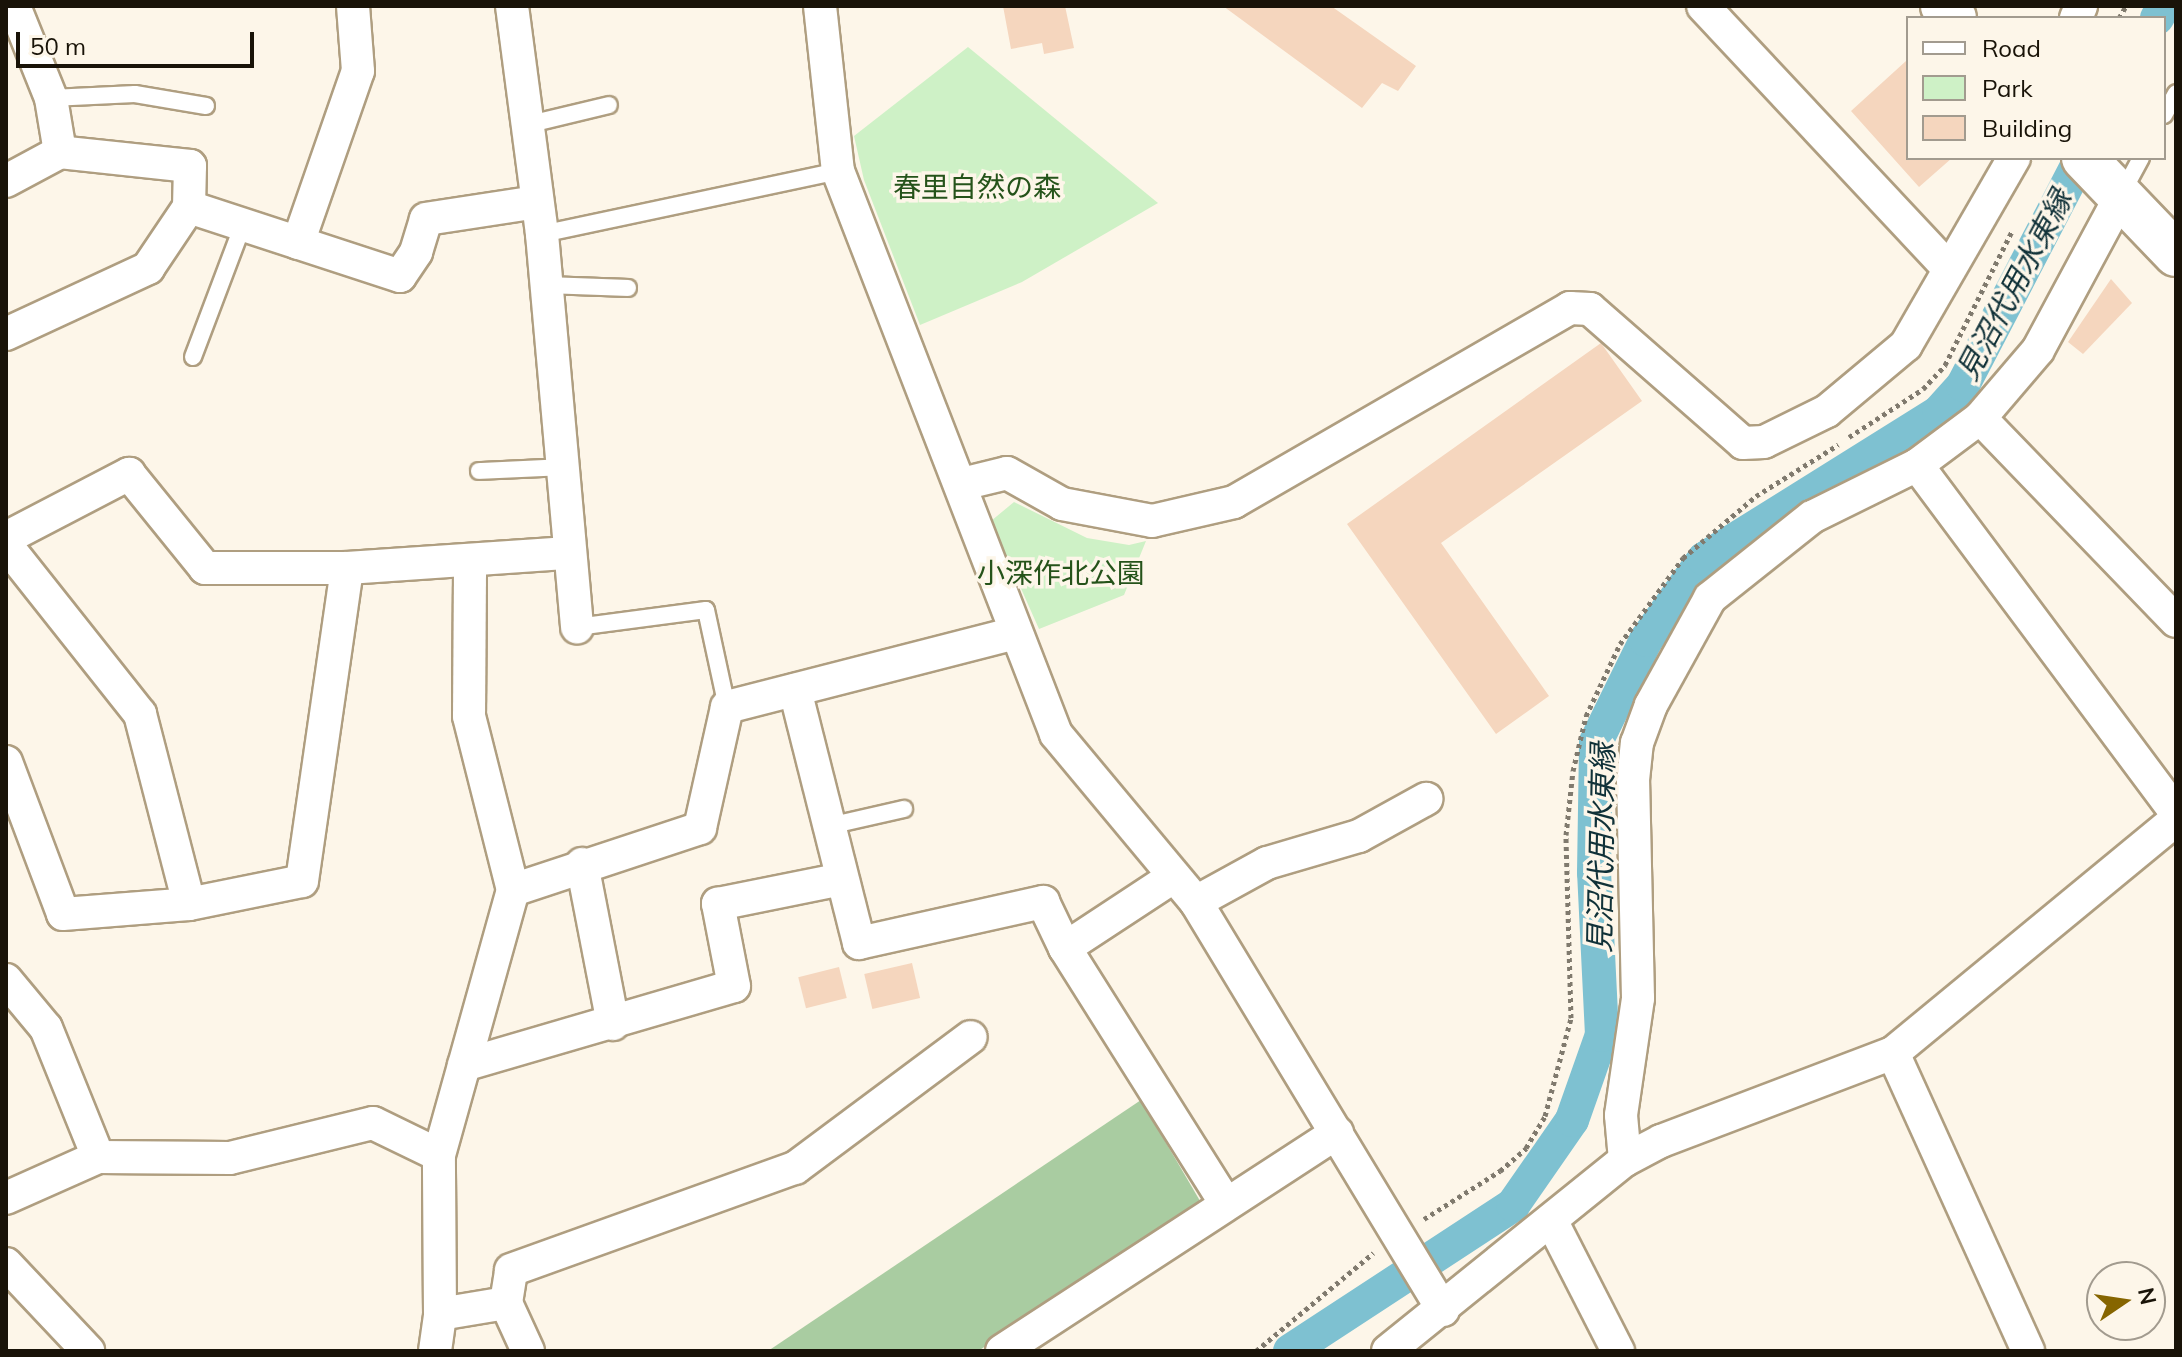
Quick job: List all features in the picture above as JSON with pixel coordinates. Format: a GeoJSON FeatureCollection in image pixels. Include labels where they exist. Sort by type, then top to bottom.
{"type":"FeatureCollection","features":[{"type":"Feature","properties":{"kind":"main road"},"geometry":{"type":"LineString","coordinates":[[2114,174],[2176,254]]}},
{"type":"Feature","properties":{"kind":"street"},"geometry":{"type":"LineString","coordinates":[[14,6],[51,98],[60,152]]}},
{"type":"Feature","properties":{"kind":"street"},"geometry":{"type":"LineString","coordinates":[[298,243],[358,71],[353,6]]}},
{"type":"Feature","properties":{"kind":"street"},"geometry":{"type":"LineString","coordinates":[[512,6],[540,218],[577,627]]}},
{"type":"Feature","properties":{"kind":"street"},"geometry":{"type":"LineString","coordinates":[[820,6],[838,171],[962,484],[1056,734],[1196,902],[1337,1133],[1391,1244],[1437,1301]]}},
{"type":"Feature","properties":{"kind":"street"},"geometry":{"type":"LineString","coordinates":[[1703,6],[1949,269]]}},
{"type":"Feature","properties":{"kind":"street"},"geometry":{"type":"LineString","coordinates":[[6,181],[60,152],[190,166],[189,207],[148,268],[6,334]]}},
{"type":"Feature","properties":{"kind":"street"},"geometry":{"type":"LineString","coordinates":[[962,484],[1007,473],[1062,504],[1152,521],[1234,502],[1570,308],[1590,309],[1743,443],[1764,442],[1827,411],[1906,345],[2013,160]]}},
{"type":"Feature","properties":{"kind":"street"},"geometry":{"type":"LineString","coordinates":[[1625,1160],[1621,1115],[1638,998],[1633,780],[1637,743],[1651,705],[1710,598],[1812,517],[1917,465],[1980,418],[2038,350],[2114,174]]}},
{"type":"Feature","properties":{"kind":"street"},"geometry":{"type":"LineString","coordinates":[[189,207],[400,276],[416,252],[426,219],[540,218]]}},
{"type":"Feature","properties":{"kind":"street"},"geometry":{"type":"LineString","coordinates":[[1980,418],[2176,621]]}},
{"type":"Feature","properties":{"kind":"street"},"geometry":{"type":"LineString","coordinates":[[1917,465],[2176,812]]}},
{"type":"Feature","properties":{"kind":"street"},"geometry":{"type":"LineString","coordinates":[[6,538],[129,474],[205,568],[347,568],[568,553]]}},
{"type":"Feature","properties":{"kind":"street"},"geometry":{"type":"LineString","coordinates":[[6,545],[140,714],[189,904]]}},
{"type":"Feature","properties":{"kind":"street"},"geometry":{"type":"LineString","coordinates":[[435,1351],[440,1314],[439,1155],[513,890],[469,716],[470,560]]}},
{"type":"Feature","properties":{"kind":"street"},"geometry":{"type":"LineString","coordinates":[[6,762],[63,914],[189,904],[302,881],[347,568]]}},
{"type":"Feature","properties":{"kind":"street"},"geometry":{"type":"LineString","coordinates":[[513,890],[582,864],[700,828],[727,707],[1016,633]]}},
{"type":"Feature","properties":{"kind":"street"},"geometry":{"type":"LineString","coordinates":[[795,690],[859,943],[1043,902],[1065,948],[1226,1204]]}},
{"type":"Feature","properties":{"kind":"street"},"geometry":{"type":"LineString","coordinates":[[1196,902],[1267,863],[1359,836],[1426,799]]}},
{"type":"Feature","properties":{"kind":"street"},"geometry":{"type":"LineString","coordinates":[[1388,1351],[1437,1301],[1553,1224],[1625,1160],[1661,1141],[1893,1053],[2176,820]]}},
{"type":"Feature","properties":{"kind":"street"},"geometry":{"type":"LineString","coordinates":[[582,864],[613,1024]]}},
{"type":"Feature","properties":{"kind":"street"},"geometry":{"type":"LineString","coordinates":[[1065,948],[1173,877]]}},
{"type":"Feature","properties":{"kind":"street"},"geometry":{"type":"LineString","coordinates":[[464,1065],[613,1024],[734,986],[718,904],[842,879]]}},
{"type":"Feature","properties":{"kind":"street"},"geometry":{"type":"LineString","coordinates":[[6,980],[46,1028],[98,1157]]}},
{"type":"Feature","properties":{"kind":"street"},"geometry":{"type":"LineString","coordinates":[[528,1351],[506,1303],[511,1270],[795,1168],[971,1037]]}},
{"type":"Feature","properties":{"kind":"street"},"geometry":{"type":"LineString","coordinates":[[1893,1053],[2028,1351]]}},
{"type":"Feature","properties":{"kind":"street"},"geometry":{"type":"LineString","coordinates":[[6,1198],[98,1157],[230,1158],[373,1123],[439,1155]]}},
{"type":"Feature","properties":{"kind":"street"},"geometry":{"type":"LineString","coordinates":[[1002,1351],[1337,1133]]}},
{"type":"Feature","properties":{"kind":"street"},"geometry":{"type":"LineString","coordinates":[[1553,1224],[1618,1351]]}},
{"type":"Feature","properties":{"kind":"street"},"geometry":{"type":"LineString","coordinates":[[6,1264],[88,1351]]}},
{"type":"Feature","properties":{"kind":"street"},"geometry":{"type":"LineString","coordinates":[[440,1314],[506,1303]]}},
{"type":"Feature","properties":{"kind":"lane"},"geometry":{"type":"LineString","coordinates":[[2166,111],[2176,93]]}},
{"type":"Feature","properties":{"kind":"lane"},"geometry":{"type":"LineString","coordinates":[[51,98],[135,94],[206,106]]}},
{"type":"Feature","properties":{"kind":"lane"},"geometry":{"type":"LineString","coordinates":[[530,124],[609,105]]}},
{"type":"Feature","properties":{"kind":"lane"},"geometry":{"type":"LineString","coordinates":[[540,218],[838,171]]}},
{"type":"Feature","properties":{"kind":"lane"},"geometry":{"type":"LineString","coordinates":[[193,357],[243,225]]}},
{"type":"Feature","properties":{"kind":"lane"},"geometry":{"type":"LineString","coordinates":[[547,285],[628,288]]}},
{"type":"Feature","properties":{"kind":"lane"},"geometry":{"type":"LineString","coordinates":[[479,471],[563,467]]}},
{"type":"Feature","properties":{"kind":"lane"},"geometry":{"type":"LineString","coordinates":[[577,627],[706,610],[727,707]]}},
{"type":"Feature","properties":{"kind":"lane"},"geometry":{"type":"LineString","coordinates":[[829,826],[904,809]]}},
{"type":"Feature","properties":{"kind":"path"},"geometry":{"type":"LineString","coordinates":[[1256,1351],[1391,1244]]}},
{"type":"Feature","properties":{"kind":"green space","name":"春里自然の森"},"geometry":{"type":"Polygon","coordinates":[[[968,47],[1158,203],[1022,282],[920,325],[864,180],[854,136],[968,47]]]}},
{"type":"Feature","properties":{"kind":"green space","name":"小深作北公園"},"geometry":{"type":"Polygon","coordinates":[[[1014,502],[1087,538],[1129,545],[1146,541],[1124,595],[1039,629],[991,521],[1014,502]]]}},
{"type":"Feature","properties":{"kind":"green space"},"geometry":{"type":"Polygon","coordinates":[[[1141,1100],[1203,1206],[978,1351],[768,1351],[1141,1100]]]}},
{"type":"Feature","properties":{"kind":"building"},"geometry":{"type":"Polygon","coordinates":[[[1003,6],[1065,6],[1074,48],[1044,54],[1042,43],[1011,49],[1003,6]]]}},
{"type":"Feature","properties":{"kind":"building"},"geometry":{"type":"Polygon","coordinates":[[[1223,6],[1331,6],[1416,66],[1398,91],[1382,83],[1362,108],[1223,6]]]}},
{"type":"Feature","properties":{"kind":"building"},"geometry":{"type":"Polygon","coordinates":[[[1906,61],[1906,160],[1950,160],[1919,187],[1851,111],[1906,61]]]}},
{"type":"Feature","properties":{"kind":"building"},"geometry":{"type":"Polygon","coordinates":[[[2111,279],[2132,303],[2083,354],[2068,342],[2111,279]]]}},
{"type":"Feature","properties":{"kind":"building"},"geometry":{"type":"Polygon","coordinates":[[[1601,343],[1642,401],[1441,543],[1549,696],[1496,734],[1347,524],[1601,343]]]}},
{"type":"Feature","properties":{"kind":"building"},"geometry":{"type":"Polygon","coordinates":[[[912,963],[920,998],[872,1009],[864,974],[912,963]]]}},
{"type":"Feature","properties":{"kind":"building"},"geometry":{"type":"Polygon","coordinates":[[[839,967],[847,998],[806,1008],[798,977],[839,967]]]}},
{"type":"Feature","properties":{"kind":"waterway","name":"見沼代用水東縁"},"geometry":{"type":"LineString","coordinates":[[2158,16],[2164,6]]}},
{"type":"Feature","properties":{"kind":"waterway","name":"見沼代用水東縁"},"geometry":{"type":"LineString","coordinates":[[1290,1351],[1513,1205],[1572,1120],[1602,1035],[1594,873],[1596,742],[1646,640],[1704,559],[1939,412],[1963,385],[2080,160]]}}]}
